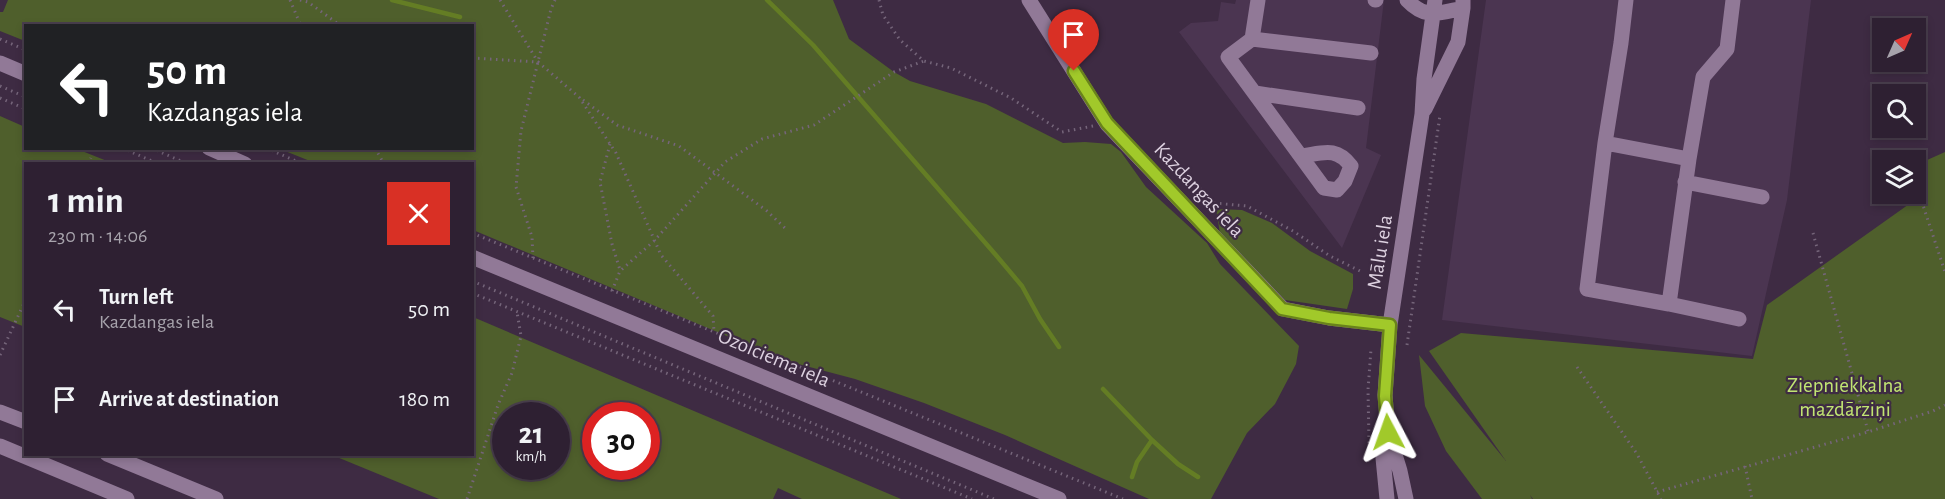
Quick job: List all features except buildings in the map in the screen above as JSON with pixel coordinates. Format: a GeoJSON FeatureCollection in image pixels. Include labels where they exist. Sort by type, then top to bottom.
{"type":"FeatureCollection","features":[{"type":"Feature","properties":{"kind":"street"},"geometry":{"type":"LineString","coordinates":[[1252,39],[1258,0]]}},
{"type":"Feature","properties":{"kind":"street"},"geometry":{"type":"LineString","coordinates":[[1407,0],[1420,11],[1434,7]]}},
{"type":"Feature","properties":{"kind":"street"},"geometry":{"type":"LineString","coordinates":[[1626,0],[1587,290],[1738,319]]}},
{"type":"Feature","properties":{"kind":"street"},"geometry":{"type":"LineString","coordinates":[[1669,304],[1685,182],[1703,77],[1727,49],[1733,0]]}},
{"type":"Feature","properties":{"kind":"street","name":"Kazdangas iela"},"geometry":{"type":"LineString","coordinates":[[1030,2],[1107,123],[1282,309],[1329,318],[1390,325]]}},
{"type":"Feature","properties":{"kind":"street","name":"Mālu iela"},"geometry":{"type":"LineString","coordinates":[[1406,499],[1388,432],[1385,396],[1390,325],[1422,114],[1424,79],[1434,7],[1463,4],[1458,42],[1422,114]]}},
{"type":"Feature","properties":{"kind":"street"},"geometry":{"type":"LineString","coordinates":[[1301,156],[1228,57],[1252,39],[1371,53]]}},
{"type":"Feature","properties":{"kind":"street"},"geometry":{"type":"LineString","coordinates":[[0,63],[24,73]]}},
{"type":"Feature","properties":{"kind":"street"},"geometry":{"type":"LineString","coordinates":[[1255,93],[1358,108]]}},
{"type":"Feature","properties":{"kind":"street"},"geometry":{"type":"LineString","coordinates":[[1605,143],[1689,159]]}},
{"type":"Feature","properties":{"kind":"street"},"geometry":{"type":"LineString","coordinates":[[214,150],[240,162]]}},
{"type":"Feature","properties":{"kind":"street"},"geometry":{"type":"LineString","coordinates":[[1685,182],[1762,197]]}},
{"type":"Feature","properties":{"kind":"street","name":"Ozolciema iela"},"geometry":{"type":"LineString","coordinates":[[474,258],[1059,499]]}},
{"type":"Feature","properties":{"kind":"street"},"geometry":{"type":"LineString","coordinates":[[0,412],[24,421]]}},
{"type":"Feature","properties":{"kind":"street","name":"Mālu iela"},"geometry":{"type":"LineString","coordinates":[[1387,499],[1383,458],[1388,432]]}},
{"type":"Feature","properties":{"kind":"street"},"geometry":{"type":"LineString","coordinates":[[0,446],[127,499]]}},
{"type":"Feature","properties":{"kind":"street"},"geometry":{"type":"LineString","coordinates":[[112,456],[216,499]]}},
{"type":"Feature","properties":{"kind":"path"},"geometry":{"type":"LineString","coordinates":[[290,0],[300,24]]}},
{"type":"Feature","properties":{"kind":"path"},"geometry":{"type":"LineString","coordinates":[[300,0],[308,2],[338,24]]}},
{"type":"Feature","properties":{"kind":"path"},"geometry":{"type":"LineString","coordinates":[[500,0],[538,62],[579,97],[617,125],[680,146],[767,212],[786,230]]}},
{"type":"Feature","properties":{"kind":"path"},"geometry":{"type":"LineString","coordinates":[[533,258],[532,237],[516,187],[521,131],[555,0]]}},
{"type":"Feature","properties":{"kind":"path"},"geometry":{"type":"LineString","coordinates":[[879,0],[883,15],[900,40],[924,61],[951,68],[1011,98],[1062,132],[1107,123]]}},
{"type":"Feature","properties":{"kind":"path"},"geometry":{"type":"LineString","coordinates":[[0,39],[24,49]]}},
{"type":"Feature","properties":{"kind":"path"},"geometry":{"type":"LineString","coordinates":[[474,58],[538,62]]}},
{"type":"Feature","properties":{"kind":"path"},"geometry":{"type":"LineString","coordinates":[[612,291],[620,271],[654,241],[725,162],[762,139],[814,125],[894,72],[924,61]]}},
{"type":"Feature","properties":{"kind":"path"},"geometry":{"type":"LineString","coordinates":[[0,86],[24,95]]}},
{"type":"Feature","properties":{"kind":"path"},"geometry":{"type":"LineString","coordinates":[[579,97],[616,153],[661,255],[713,316],[714,332]]}},
{"type":"Feature","properties":{"kind":"path"},"geometry":{"type":"LineString","coordinates":[[0,98],[24,108]]}},
{"type":"Feature","properties":{"kind":"path"},"geometry":{"type":"LineString","coordinates":[[1407,345],[1441,109]]}},
{"type":"Feature","properties":{"kind":"path"},"geometry":{"type":"LineString","coordinates":[[610,144],[600,182],[612,244],[620,271]]}},
{"type":"Feature","properties":{"kind":"path"},"geometry":{"type":"LineString","coordinates":[[1150,149],[1170,158],[1214,203]]}},
{"type":"Feature","properties":{"kind":"path"},"geometry":{"type":"LineString","coordinates":[[127,150],[154,162]]}},
{"type":"Feature","properties":{"kind":"path"},"geometry":{"type":"LineString","coordinates":[[156,150],[183,162]]}},
{"type":"Feature","properties":{"kind":"path"},"geometry":{"type":"LineString","coordinates":[[271,150],[298,162]]}},
{"type":"Feature","properties":{"kind":"path"},"geometry":{"type":"LineString","coordinates":[[89,162],[91,158]]}},
{"type":"Feature","properties":{"kind":"path"},"geometry":{"type":"LineString","coordinates":[[1180,200],[1247,206],[1293,231],[1330,256],[1362,272]]}},
{"type":"Feature","properties":{"kind":"path"},"geometry":{"type":"LineString","coordinates":[[1923,204],[1945,272]]}},
{"type":"Feature","properties":{"kind":"path"},"geometry":{"type":"LineString","coordinates":[[1813,233],[1868,432]]}},
{"type":"Feature","properties":{"kind":"path"},"geometry":{"type":"LineString","coordinates":[[474,234],[1123,499]]}},
{"type":"Feature","properties":{"kind":"path"},"geometry":{"type":"LineString","coordinates":[[474,282],[994,499]]}},
{"type":"Feature","properties":{"kind":"path"},"geometry":{"type":"LineString","coordinates":[[474,294],[972,499]]}},
{"type":"Feature","properties":{"kind":"path"},"geometry":{"type":"LineString","coordinates":[[0,355],[24,303]]}},
{"type":"Feature","properties":{"kind":"path"},"geometry":{"type":"LineString","coordinates":[[467,499],[498,405],[512,372],[521,336],[517,311]]}},
{"type":"Feature","properties":{"kind":"path"},"geometry":{"type":"LineString","coordinates":[[1370,448],[1368,412],[1371,349]]}},
{"type":"Feature","properties":{"kind":"path"},"geometry":{"type":"LineString","coordinates":[[1577,367],[1637,454],[1660,499]]}},
{"type":"Feature","properties":{"kind":"path"},"geometry":{"type":"LineString","coordinates":[[1657,492],[1868,432],[1945,405]]}},
{"type":"Feature","properties":{"kind":"path"},"geometry":{"type":"LineString","coordinates":[[1745,466],[1752,499]]}},
{"type":"Feature","properties":{"kind":"shaded area"},"geometry":{"type":"Polygon","coordinates":[[[1236,0],[1384,0],[1366,148],[1381,155],[1342,248],[1179,32],[1191,23],[1218,21],[1221,2],[1235,4],[1236,0]]]}},
{"type":"Feature","properties":{"kind":"shaded area"},"geometry":{"type":"Polygon","coordinates":[[[1486,0],[1811,0],[1787,200],[1752,356],[1442,320],[1486,0]]]}},
{"type":"Feature","properties":{"kind":"green space"},"geometry":{"type":"Polygon","coordinates":[[[8,0],[833,0],[849,39],[910,81],[986,104],[1063,143],[1111,144],[1121,152],[1146,187],[1207,243],[1220,264],[1299,346],[1296,364],[1275,404],[1247,433],[1211,499],[1149,499],[1005,435],[855,379],[787,361],[474,230],[474,162],[312,162],[282,150],[474,150],[474,24],[24,24],[24,41],[0,31],[0,12],[3,12],[8,0]]]}},
{"type":"Feature","properties":{"kind":"green space"},"geometry":{"type":"Polygon","coordinates":[[[0,116],[24,127],[24,150],[80,150],[110,162],[24,162],[24,327],[0,317],[0,116]]]}},
{"type":"Feature","properties":{"kind":"green space","name":"Ziepniekkalna mazdārziņi"},"geometry":{"type":"Polygon","coordinates":[[[1945,152],[1945,499],[1533,499],[1530,495],[1532,499],[1482,499],[1446,451],[1425,406],[1419,355],[1506,461],[1429,351],[1461,333],[1753,359],[1767,305],[1909,204],[1926,204],[1926,161],[1945,152]]]}},
{"type":"Feature","properties":{"kind":"green space"},"geometry":{"type":"Polygon","coordinates":[[[1216,209],[1242,210],[1272,223],[1310,251],[1353,274],[1353,289],[1347,309],[1285,300],[1220,234],[1216,209]]]}},
{"type":"Feature","properties":{"kind":"green space"},"geometry":{"type":"Polygon","coordinates":[[[474,317],[901,499],[802,499],[778,488],[773,499],[439,499],[334,456],[474,456],[474,317]]]}},
{"type":"Feature","properties":{"kind":"waterway"},"geometry":{"type":"LineString","coordinates":[[392,0],[460,17]]}},
{"type":"Feature","properties":{"kind":"waterway"},"geometry":{"type":"LineString","coordinates":[[767,0],[813,45],[1022,286],[1059,347]]}},
{"type":"Feature","properties":{"kind":"waterway"},"geometry":{"type":"LineString","coordinates":[[1103,389],[1152,440],[1137,462],[1132,477]]}},
{"type":"Feature","properties":{"kind":"waterway"},"geometry":{"type":"LineString","coordinates":[[1152,440],[1178,464],[1198,477]]}},
{"type":"Feature","properties":{"kind":"route"},"geometry":{"type":"LineString","coordinates":[[1074,71],[1107,123],[1282,309],[1329,318],[1390,325],[1385,396],[1388,432]]}}]}
